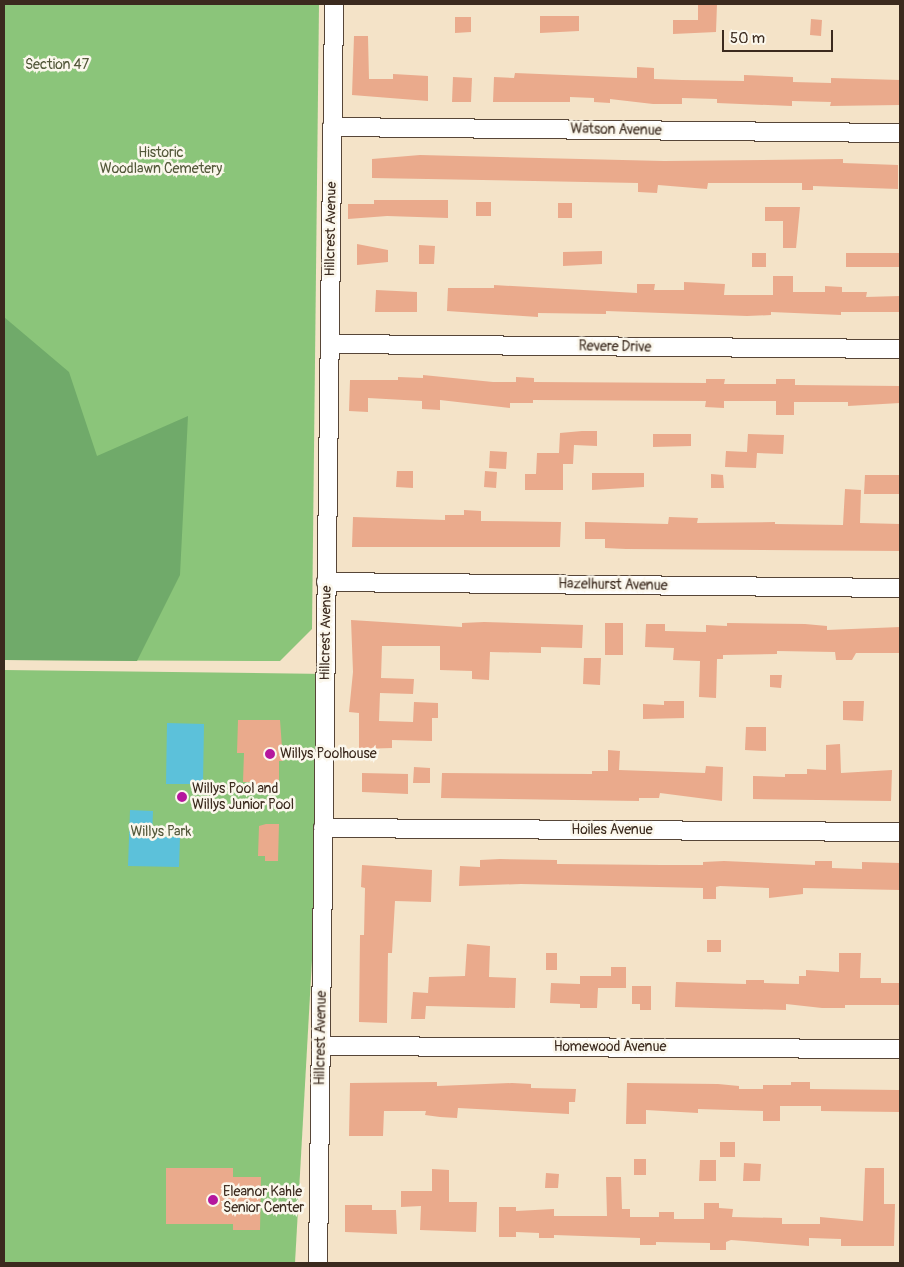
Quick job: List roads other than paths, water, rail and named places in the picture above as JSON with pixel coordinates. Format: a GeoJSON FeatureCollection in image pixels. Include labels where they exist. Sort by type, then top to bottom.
{"type":"FeatureCollection","features":[{"type":"Feature","properties":{"kind":"street","name":"Hillcrest Avenue"},"geometry":{"type":"LineString","coordinates":[[318,1263],[334,4]]}},
{"type":"Feature","properties":{"kind":"street","name":"Watson Avenue"},"geometry":{"type":"LineString","coordinates":[[332,127],[900,133]]}},
{"type":"Feature","properties":{"kind":"street","name":"Revere Drive"},"geometry":{"type":"LineString","coordinates":[[330,344],[900,350]]}},
{"type":"Feature","properties":{"kind":"street","name":"Hazelhurst Avenue"},"geometry":{"type":"LineString","coordinates":[[326,582],[900,588]]}},
{"type":"Feature","properties":{"kind":"street","name":"Hoiles Avenue"},"geometry":{"type":"LineString","coordinates":[[323,828],[900,832]]}},
{"type":"Feature","properties":{"kind":"street","name":"Homewood Avenue"},"geometry":{"type":"LineString","coordinates":[[321,1046],[900,1049]]}},
{"type":"Feature","properties":{"kind":"water"},"geometry":{"type":"Polygon","coordinates":[[[167,723],[204,724],[203,784],[166,784],[167,723]]]}},
{"type":"Feature","properties":{"kind":"water"},"geometry":{"type":"Polygon","coordinates":[[[130,810],[153,811],[152,837],[180,837],[179,867],[128,866],[130,810]]]}},
{"type":"Feature","properties":{"kind":"place","name":"Willys Poolhouse"},"geometry":{"type":"Point","coordinates":[270,754]}},
{"type":"Feature","properties":{"kind":"place","name":"Willys Pool and Willys Junior Pool"},"geometry":{"type":"Point","coordinates":[182,797]}},
{"type":"Feature","properties":{"kind":"place","name":"Eleanor Kahle Senior Center"},"geometry":{"type":"Point","coordinates":[213,1200]}},
{"type":"Feature","properties":{"kind":"park label","name":"Section 47"},"geometry":{"type":"Point","coordinates":[57,65]}},
{"type":"Feature","properties":{"kind":"park label","name":"Historic Woodlawn Cemetery"},"geometry":{"type":"Point","coordinates":[161,162]}},
{"type":"Feature","properties":{"kind":"park label","name":"Willys Park"},"geometry":{"type":"Point","coordinates":[161,832]}}]}
